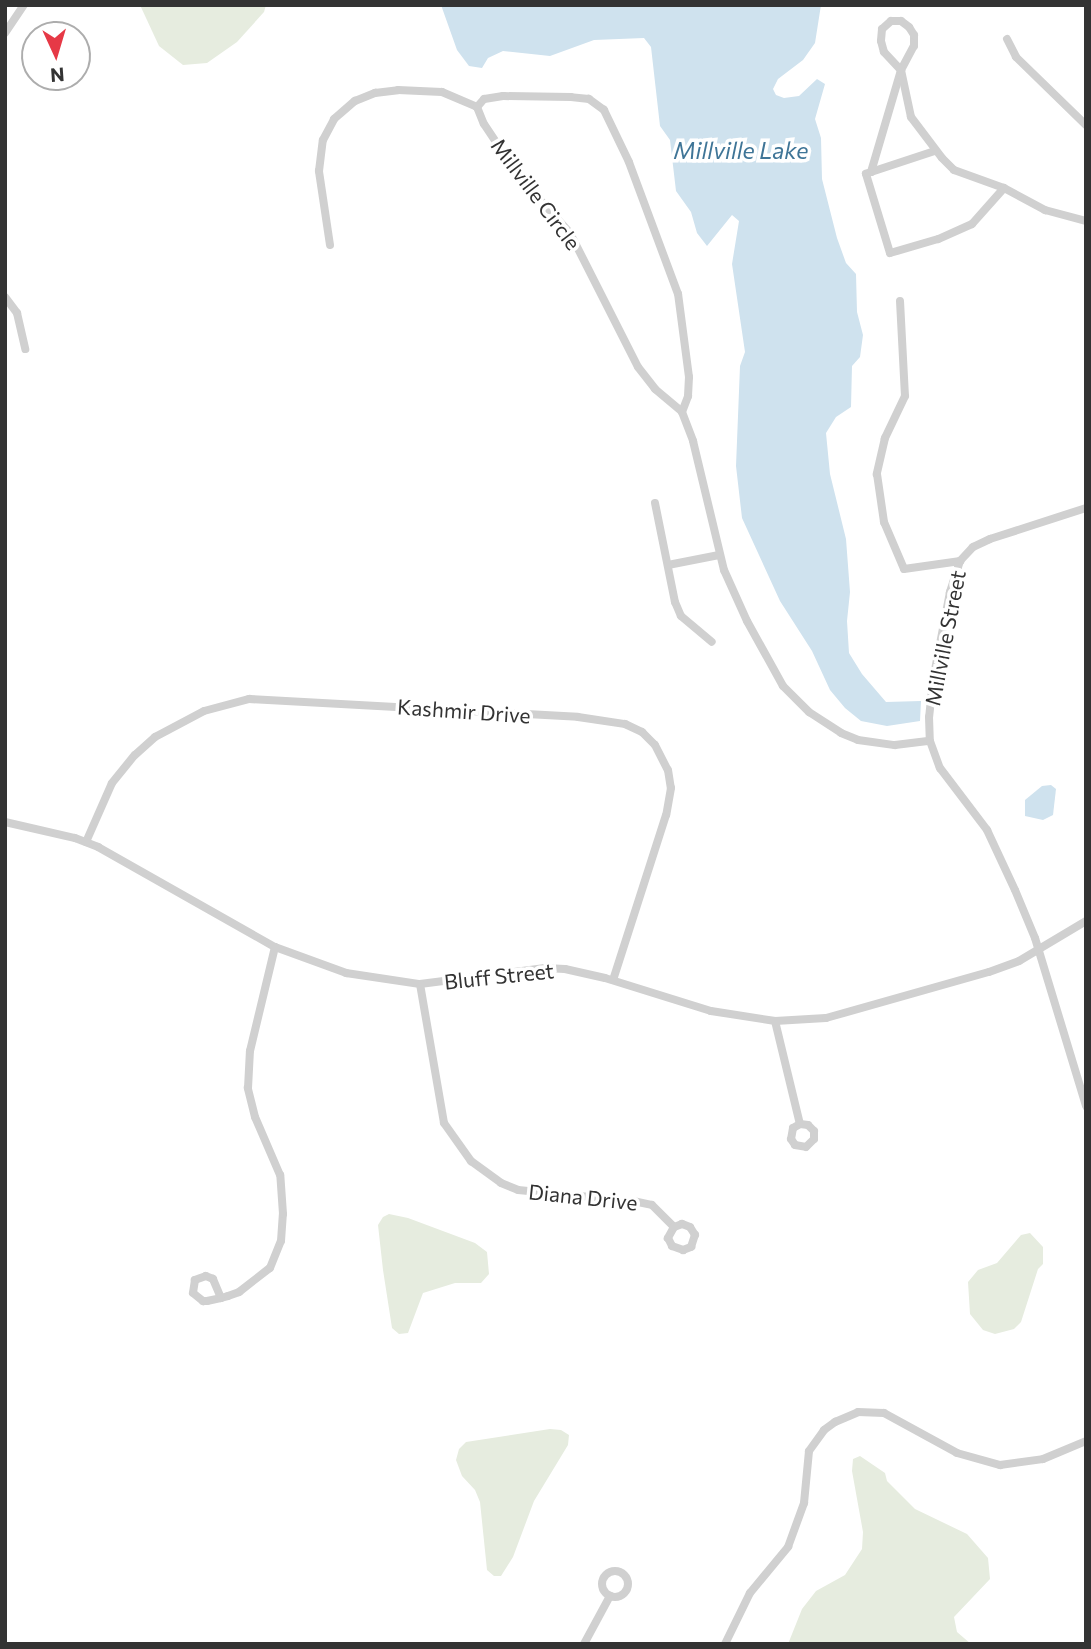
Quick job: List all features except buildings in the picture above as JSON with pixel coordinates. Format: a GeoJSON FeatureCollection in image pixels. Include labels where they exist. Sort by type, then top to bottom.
{"type":"FeatureCollection","features":[{"type":"Feature","properties":{"kind":"street"},"geometry":{"type":"LineString","coordinates":[[5,33],[24,5]]}},
{"type":"Feature","properties":{"kind":"street"},"geometry":{"type":"LineString","coordinates":[[871,172],[901,70],[914,46],[914,35],[909,27],[898,21],[891,21],[883,29],[881,41],[884,52],[901,70],[911,117],[935,151],[954,170],[1004,188],[1054,213],[1086,220]]}},
{"type":"Feature","properties":{"kind":"street"},"geometry":{"type":"LineString","coordinates":[[1007,39],[1016,57],[1086,125]]}},
{"type":"Feature","properties":{"kind":"street"},"geometry":{"type":"LineString","coordinates":[[330,245],[320,171],[323,140],[334,119],[355,102],[375,93],[398,90],[442,92],[477,107],[484,99],[493,97],[589,99],[604,110],[629,162],[678,294],[689,377],[688,396],[682,412]]}},
{"type":"Feature","properties":{"kind":"street","name":"Millville Circle"},"geometry":{"type":"LineString","coordinates":[[477,107],[484,124],[520,178],[570,233],[580,249],[638,367],[655,389],[682,412],[696,451],[719,555],[747,621],[772,670],[795,700],[841,733],[858,740],[895,745],[930,741]]}},
{"type":"Feature","properties":{"kind":"street"},"geometry":{"type":"LineString","coordinates":[[935,151],[866,174],[890,253],[956,233],[972,224],[1004,188]]}},
{"type":"Feature","properties":{"kind":"street"},"geometry":{"type":"LineString","coordinates":[[5,298],[17,313],[25,349]]}},
{"type":"Feature","properties":{"kind":"street"},"geometry":{"type":"LineString","coordinates":[[900,301],[905,396],[885,438],[877,474],[884,522],[904,569],[960,561]]}},
{"type":"Feature","properties":{"kind":"street"},"geometry":{"type":"LineString","coordinates":[[654,503],[670,583],[681,616],[712,642]]}},
{"type":"Feature","properties":{"kind":"street","name":"Millville Street"},"geometry":{"type":"LineString","coordinates":[[1086,508],[990,539],[973,547],[960,561],[950,592],[933,680],[930,741],[940,768],[987,831],[1020,902],[1086,1106]]}},
{"type":"Feature","properties":{"kind":"street"},"geometry":{"type":"LineString","coordinates":[[668,565],[719,555]]}},
{"type":"Feature","properties":{"kind":"street","name":"Kashmir Drive"},"geometry":{"type":"LineString","coordinates":[[86,842],[103,799],[135,755],[170,726],[204,711],[249,699],[578,717],[625,724],[642,732],[655,745],[668,769],[671,788],[666,815],[613,980]]}},
{"type":"Feature","properties":{"kind":"street","name":"Bluff Street"},"geometry":{"type":"LineString","coordinates":[[5,821],[86,842],[275,947],[346,973],[420,984],[545,968],[613,980],[702,1008],[775,1021],[808,1021],[989,972],[1037,951],[1086,921]]}},
{"type":"Feature","properties":{"kind":"street"},"geometry":{"type":"LineString","coordinates":[[221,1298],[248,1288],[263,1275],[275,1260],[283,1232],[280,1175],[256,1117],[248,1088],[250,1051],[275,947]]}},
{"type":"Feature","properties":{"kind":"street","name":"Diana Drive"},"geometry":{"type":"LineString","coordinates":[[420,984],[444,1123],[471,1161],[501,1183],[518,1190],[633,1200],[652,1205],[674,1227]]}},
{"type":"Feature","properties":{"kind":"street"},"geometry":{"type":"LineString","coordinates":[[775,1021],[800,1124]]}},
{"type":"Feature","properties":{"kind":"street"},"geometry":{"type":"LineString","coordinates":[[725,1644],[750,1593],[788,1547],[804,1503],[809,1451],[824,1430],[835,1422],[858,1412],[884,1413],[957,1453],[1000,1465],[1043,1459],[1086,1441]]}},
{"type":"Feature","properties":{"kind":"street"},"geometry":{"type":"LineString","coordinates":[[584,1644],[610,1596]]}},
{"type":"Feature","properties":{"kind":"shaded area"},"geometry":{"type":"Polygon","coordinates":[[[140,5],[266,5],[264,12],[237,42],[207,63],[183,65],[159,46],[140,5]]]}},
{"type":"Feature","properties":{"kind":"shaded area"},"geometry":{"type":"Polygon","coordinates":[[[389,1214],[408,1218],[475,1243],[487,1252],[489,1274],[481,1283],[455,1283],[423,1293],[408,1333],[399,1334],[392,1328],[378,1225],[383,1217],[389,1214]]]}},
{"type":"Feature","properties":{"kind":"shaded area"},"geometry":{"type":"Polygon","coordinates":[[[1030,1233],[1043,1247],[1043,1264],[1038,1269],[1021,1322],[1014,1329],[995,1334],[983,1330],[970,1314],[968,1282],[978,1270],[997,1263],[1021,1235],[1030,1233]]]}},
{"type":"Feature","properties":{"kind":"shaded area"},"geometry":{"type":"Polygon","coordinates":[[[550,1429],[561,1430],[569,1435],[568,1445],[534,1501],[513,1557],[501,1576],[494,1576],[487,1570],[480,1502],[475,1490],[462,1476],[456,1460],[459,1449],[466,1442],[550,1429]]]}},
{"type":"Feature","properties":{"kind":"shaded area"},"geometry":{"type":"Polygon","coordinates":[[[860,1456],[885,1473],[887,1481],[915,1509],[967,1534],[988,1558],[990,1579],[954,1617],[957,1632],[971,1644],[788,1644],[802,1609],[816,1591],[845,1575],[862,1549],[863,1532],[852,1471],[853,1459],[860,1456]]]}},
{"type":"Feature","properties":{"kind":"water","name":"Millville Lake"},"geometry":{"type":"Polygon","coordinates":[[[441,5],[821,5],[815,43],[803,60],[778,79],[773,89],[776,95],[784,98],[799,96],[817,79],[825,84],[815,119],[821,138],[822,179],[837,238],[846,263],[856,274],[857,312],[863,335],[860,357],[852,366],[851,407],[836,417],[826,433],[830,474],[846,539],[850,592],[847,621],[849,653],[862,674],[886,702],[921,701],[920,721],[887,726],[861,721],[845,708],[830,690],[812,651],[780,601],[742,518],[736,466],[740,366],[745,352],[732,264],[739,221],[732,215],[707,246],[697,233],[691,212],[676,191],[670,140],[660,126],[651,47],[644,38],[594,40],[550,56],[503,51],[488,58],[482,68],[469,66],[457,50],[441,5]]]}},
{"type":"Feature","properties":{"kind":"water"},"geometry":{"type":"Polygon","coordinates":[[[1051,785],[1056,789],[1053,815],[1043,820],[1025,816],[1025,800],[1042,786],[1051,785]]]}}]}
